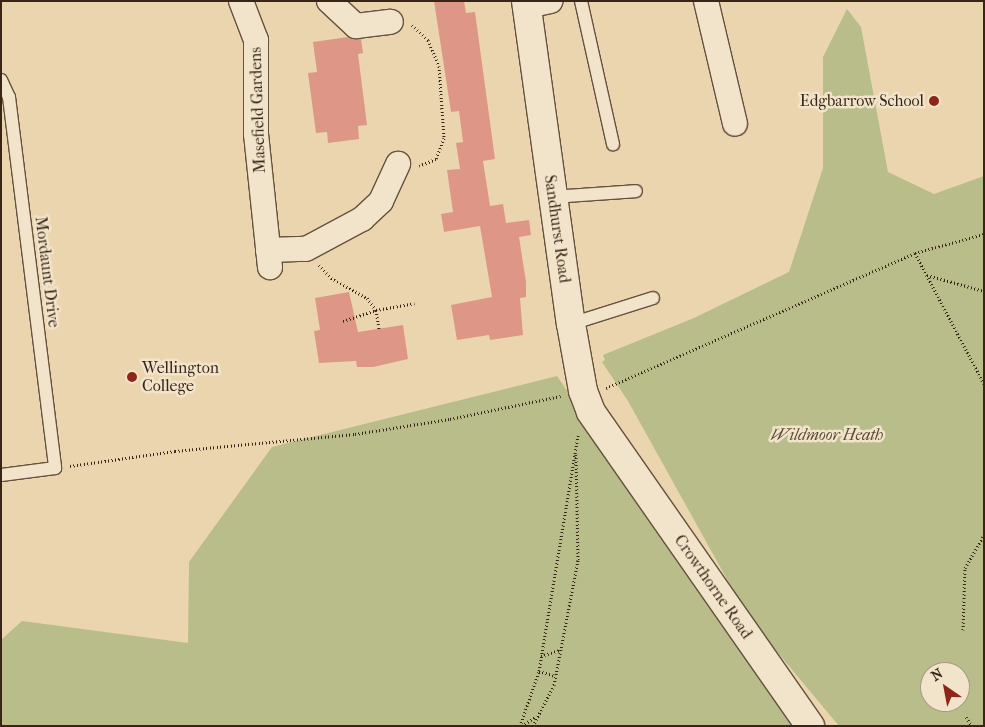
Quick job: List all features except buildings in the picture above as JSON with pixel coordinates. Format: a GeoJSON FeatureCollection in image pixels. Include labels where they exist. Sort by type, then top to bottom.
{"type":"FeatureCollection","features":[{"type":"Feature","properties":{"kind":"street","name":"Masefield Gardens"},"geometry":{"type":"LineString","coordinates":[[241,1],[256,40],[256,134],[269,259],[309,248],[362,219],[381,202],[395,170]]}},
{"type":"Feature","properties":{"kind":"street"},"geometry":{"type":"LineString","coordinates":[[329,1],[356,26],[391,22]]}},
{"type":"Feature","properties":{"kind":"street"},"geometry":{"type":"LineString","coordinates":[[706,1],[735,124]]}},
{"type":"Feature","properties":{"kind":"street","name":"Sandhurst Road"},"geometry":{"type":"LineString","coordinates":[[534,3],[551,197],[571,324],[592,391],[591,412],[615,448]]}},
{"type":"Feature","properties":{"kind":"street","name":"Crowthorne Road"},"geometry":{"type":"LineString","coordinates":[[615,448],[810,726]]}},
{"type":"Feature","properties":{"kind":"lane"},"geometry":{"type":"LineString","coordinates":[[581,1],[613,144]]}},
{"type":"Feature","properties":{"kind":"lane","name":"Mordaunt Drive"},"geometry":{"type":"LineString","coordinates":[[1,80],[9,98],[55,468]]}},
{"type":"Feature","properties":{"kind":"lane"},"geometry":{"type":"LineString","coordinates":[[551,197],[636,191]]}},
{"type":"Feature","properties":{"kind":"lane"},"geometry":{"type":"LineString","coordinates":[[571,324],[653,298]]}},
{"type":"Feature","properties":{"kind":"lane"},"geometry":{"type":"LineString","coordinates":[[1,474],[55,468]]}},
{"type":"Feature","properties":{"kind":"path"},"geometry":{"type":"LineString","coordinates":[[391,22],[408,21],[428,40],[439,66],[444,138],[436,159],[395,170]]}},
{"type":"Feature","properties":{"kind":"path"},"geometry":{"type":"LineString","coordinates":[[55,468],[175,451],[374,431],[450,420],[592,391],[916,253],[984,234]]}},
{"type":"Feature","properties":{"kind":"path"},"geometry":{"type":"LineString","coordinates":[[309,248],[317,263],[331,278],[355,289],[376,310],[379,329]]}},
{"type":"Feature","properties":{"kind":"path"},"geometry":{"type":"LineString","coordinates":[[916,253],[984,384]]}},
{"type":"Feature","properties":{"kind":"path"},"geometry":{"type":"LineString","coordinates":[[926,274],[984,291]]}},
{"type":"Feature","properties":{"kind":"path"},"geometry":{"type":"LineString","coordinates":[[343,321],[376,310],[414,303]]}},
{"type":"Feature","properties":{"kind":"path"},"geometry":{"type":"LineString","coordinates":[[520,726],[539,671],[578,434]]}},
{"type":"Feature","properties":{"kind":"path"},"geometry":{"type":"LineString","coordinates":[[533,726],[554,685],[578,560],[580,506],[576,449]]}},
{"type":"Feature","properties":{"kind":"path"},"geometry":{"type":"LineString","coordinates":[[963,630],[965,568],[984,535]]}},
{"type":"Feature","properties":{"kind":"path"},"geometry":{"type":"LineString","coordinates":[[541,656],[560,650]]}},
{"type":"Feature","properties":{"kind":"path"},"geometry":{"type":"LineString","coordinates":[[539,671],[556,676]]}},
{"type":"Feature","properties":{"kind":"path"},"geometry":{"type":"LineString","coordinates":[[520,726],[536,717]]}},
{"type":"Feature","properties":{"kind":"path"},"geometry":{"type":"LineString","coordinates":[[966,717],[972,726]]}},
{"type":"Feature","properties":{"kind":"green space","name":"Wildmoor Heath"},"geometry":{"type":"Polygon","coordinates":[[[847,9],[861,27],[888,172],[934,194],[984,176],[984,726],[839,726],[748,617],[628,401],[602,362],[605,360],[603,355],[694,318],[789,272],[823,168],[823,57],[847,9]]]}},
{"type":"Feature","properties":{"kind":"green space"},"geometry":{"type":"Polygon","coordinates":[[[557,376],[794,726],[1,726],[1,640],[22,621],[188,643],[189,562],[272,447],[557,376]]]}},
{"type":"Feature","properties":{"kind":"place","name":"Edgbarrow School"},"geometry":{"type":"Point","coordinates":[934,101]}},
{"type":"Feature","properties":{"kind":"place","name":"Wellington College"},"geometry":{"type":"Point","coordinates":[132,377]}}]}
